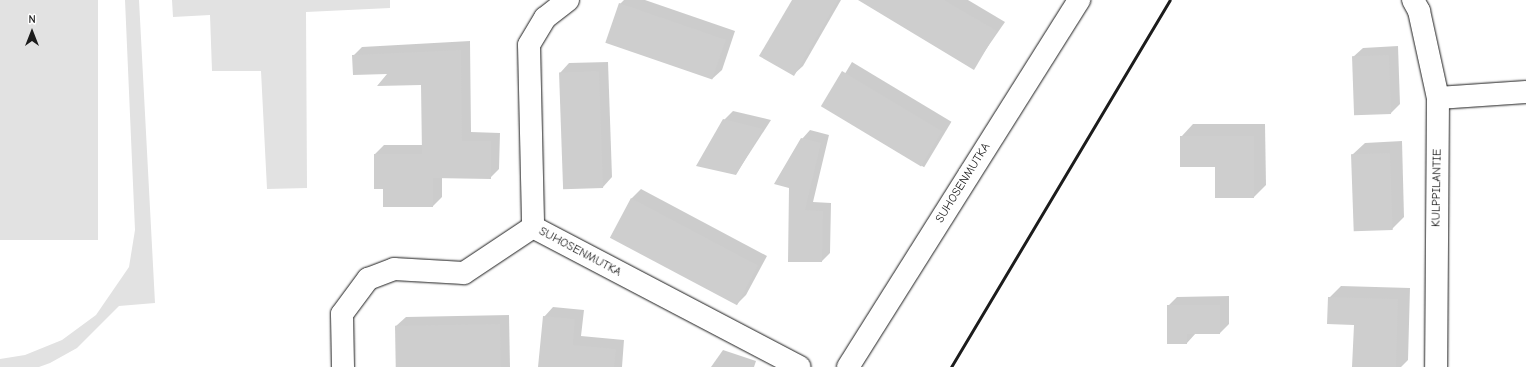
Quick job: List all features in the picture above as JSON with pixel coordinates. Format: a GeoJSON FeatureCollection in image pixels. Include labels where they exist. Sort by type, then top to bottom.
{"type":"FeatureCollection","features":[{"type":"Feature","properties":{"kind":"street","name":"SUHOSENMUTKA"},"geometry":{"type":"LineString","coordinates":[[568,0],[546,18],[529,45],[533,227],[800,367]]}},
{"type":"Feature","properties":{"kind":"street","name":"SUHOSENMUTKA"},"geometry":{"type":"LineString","coordinates":[[848,367],[1079,0]]}},
{"type":"Feature","properties":{"kind":"street","name":"KULPPILANTIE"},"geometry":{"type":"LineString","coordinates":[[1413,0],[1419,11],[1438,98],[1436,367]]}},
{"type":"Feature","properties":{"kind":"street"},"geometry":{"type":"LineString","coordinates":[[1438,98],[1526,92]]}},
{"type":"Feature","properties":{"kind":"street"},"geometry":{"type":"LineString","coordinates":[[343,367],[342,314],[368,280],[394,269],[464,273],[533,227]]}},
{"type":"Feature","properties":{"kind":"shaded area"},"geometry":{"type":"Polygon","coordinates":[[[0,0],[98,0],[98,240],[0,240],[0,0]]]}},
{"type":"Feature","properties":{"kind":"shaded area"},"geometry":{"type":"Polygon","coordinates":[[[125,0],[139,0],[155,303],[119,306],[77,348],[50,363],[39,367],[0,367],[0,359],[25,355],[62,340],[96,315],[129,267],[135,230],[125,0]]]}},
{"type":"Feature","properties":{"kind":"shaded area"},"geometry":{"type":"Polygon","coordinates":[[[172,0],[390,0],[390,8],[306,12],[307,188],[267,189],[261,71],[212,71],[210,15],[173,17],[172,0]]]}},
{"type":"Feature","properties":{"kind":"building"},"geometry":{"type":"Polygon","coordinates":[[[792,0],[838,0],[794,76],[759,56],[792,0]]]}},
{"type":"Feature","properties":{"kind":"building"},"geometry":{"type":"Polygon","coordinates":[[[858,0],[944,0],[997,31],[974,70],[858,0]]]}},
{"type":"Feature","properties":{"kind":"building"},"geometry":{"type":"Polygon","coordinates":[[[619,3],[726,40],[712,80],[605,43],[619,3]]]}},
{"type":"Feature","properties":{"kind":"building"},"geometry":{"type":"Polygon","coordinates":[[[461,50],[462,141],[491,141],[491,179],[433,178],[433,207],[383,207],[383,189],[374,189],[374,154],[422,154],[421,85],[377,86],[387,74],[353,75],[352,55],[461,50]]]}},
{"type":"Feature","properties":{"kind":"building"},"geometry":{"type":"Polygon","coordinates":[[[1389,55],[1391,114],[1354,115],[1352,56],[1389,55]]]}},
{"type":"Feature","properties":{"kind":"building"},"geometry":{"type":"Polygon","coordinates":[[[599,71],[603,188],[563,189],[559,72],[599,71]]]}},
{"type":"Feature","properties":{"kind":"building"},"geometry":{"type":"Polygon","coordinates":[[[842,71],[942,131],[921,166],[821,106],[842,71]]]}},
{"type":"Feature","properties":{"kind":"building"},"geometry":{"type":"Polygon","coordinates":[[[723,119],[763,129],[736,175],[696,166],[723,119]]]}},
{"type":"Feature","properties":{"kind":"building"},"geometry":{"type":"Polygon","coordinates":[[[1180,136],[1254,136],[1254,198],[1215,198],[1215,167],[1180,167],[1180,136]]]}},
{"type":"Feature","properties":{"kind":"building"},"geometry":{"type":"Polygon","coordinates":[[[801,138],[821,143],[805,210],[823,211],[822,262],[788,262],[789,188],[774,184],[801,138]]]}},
{"type":"Feature","properties":{"kind":"building"},"geometry":{"type":"Polygon","coordinates":[[[1390,153],[1393,230],[1354,231],[1351,154],[1390,153]]]}},
{"type":"Feature","properties":{"kind":"building"},"geometry":{"type":"Polygon","coordinates":[[[631,198],[758,266],[737,305],[610,238],[631,198]]]}},
{"type":"Feature","properties":{"kind":"building"},"geometry":{"type":"Polygon","coordinates":[[[1328,297],[1398,299],[1396,367],[1352,367],[1354,325],[1327,324],[1328,297]]]}},
{"type":"Feature","properties":{"kind":"building"},"geometry":{"type":"Polygon","coordinates":[[[1167,305],[1220,305],[1220,334],[1187,334],[1187,344],[1167,344],[1167,305]]]}},
{"type":"Feature","properties":{"kind":"building"},"geometry":{"type":"Polygon","coordinates":[[[543,316],[575,319],[573,345],[616,349],[614,367],[538,367],[543,316]]]}},
{"type":"Feature","properties":{"kind":"building"},"geometry":{"type":"Polygon","coordinates":[[[500,324],[501,367],[396,367],[395,326],[500,324]]]}},
{"type":"Feature","properties":{"kind":"railway"},"geometry":{"type":"LineString","coordinates":[[951,367],[1170,0]]}}]}
